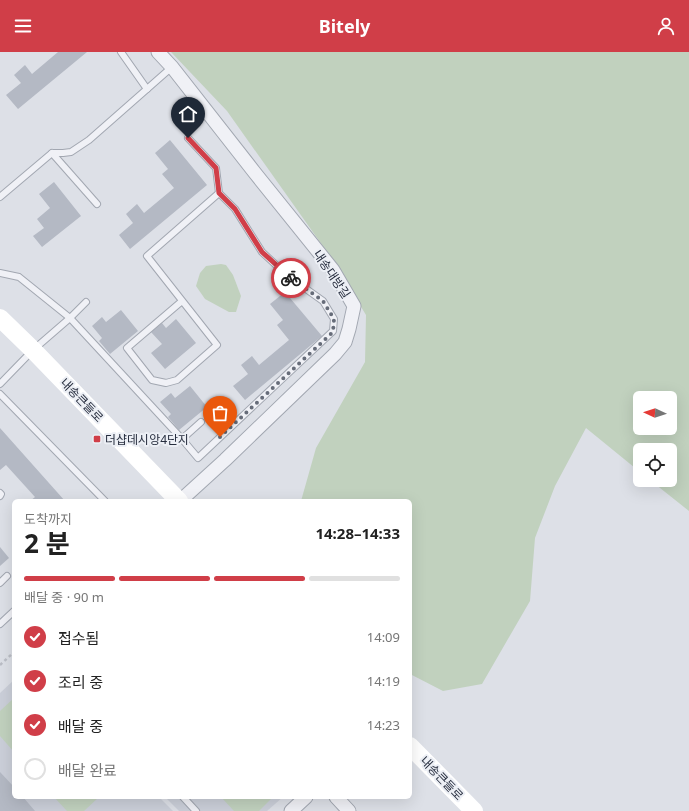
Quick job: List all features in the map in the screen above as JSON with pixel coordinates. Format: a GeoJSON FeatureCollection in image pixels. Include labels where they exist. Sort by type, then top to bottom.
{"type":"FeatureCollection","features":[{"type":"Feature","properties":{"kind":"street","name":"내송대방길"},"geometry":{"type":"LineString","coordinates":[[158,52],[172,67],[333,270],[354,306],[345,342],[336,354],[225,460],[181,499]]}},
{"type":"Feature","properties":{"kind":"street","name":"내송큰들로"},"geometry":{"type":"LineString","coordinates":[[0,318],[33,350],[177,499]]}},
{"type":"Feature","properties":{"kind":"street","name":"내송큰들로"},"geometry":{"type":"LineString","coordinates":[[412,748],[474,811]]}},
{"type":"Feature","properties":{"kind":"street"},"geometry":{"type":"LineString","coordinates":[[291,811],[304,799]]}},
{"type":"Feature","properties":{"kind":"street"},"geometry":{"type":"LineString","coordinates":[[338,799],[349,811]]}},
{"type":"Feature","properties":{"kind":"lane"},"geometry":{"type":"LineString","coordinates":[[121,52],[147,89]]}},
{"type":"Feature","properties":{"kind":"lane"},"geometry":{"type":"LineString","coordinates":[[0,198],[52,153],[63,154],[71,152],[89,140],[172,67]]}},
{"type":"Feature","properties":{"kind":"lane"},"geometry":{"type":"LineString","coordinates":[[0,273],[19,277],[70,318],[198,458],[333,332],[334,319],[323,301],[288,276],[262,252],[235,209],[219,193],[216,168],[188,138]]}},
{"type":"Feature","properties":{"kind":"lane"},"geometry":{"type":"LineString","coordinates":[[52,153],[97,204]]}},
{"type":"Feature","properties":{"kind":"lane"},"geometry":{"type":"LineString","coordinates":[[182,301],[127,348],[152,380],[166,383],[178,380],[217,345],[147,256],[219,193]]}},
{"type":"Feature","properties":{"kind":"lane"},"geometry":{"type":"LineString","coordinates":[[0,384],[33,350],[86,302]]}},
{"type":"Feature","properties":{"kind":"lane"},"geometry":{"type":"LineString","coordinates":[[0,394],[103,499]]}},
{"type":"Feature","properties":{"kind":"lane"},"geometry":{"type":"LineString","coordinates":[[182,439],[202,422]]}},
{"type":"Feature","properties":{"kind":"lane"},"geometry":{"type":"LineString","coordinates":[[0,583],[7,576]]}},
{"type":"Feature","properties":{"kind":"lane"},"geometry":{"type":"LineString","coordinates":[[0,624],[12,613]]}},
{"type":"Feature","properties":{"kind":"lane"},"geometry":{"type":"LineString","coordinates":[[186,799],[196,811]]}},
{"type":"Feature","properties":{"kind":"path"},"geometry":{"type":"LineString","coordinates":[[0,665],[12,654]]}},
{"type":"Feature","properties":{"kind":"shaded area"},"geometry":{"type":"Polygon","coordinates":[[[12,682],[12,799],[161,799],[173,811],[0,811],[0,693],[12,682]]]}},
{"type":"Feature","properties":{"kind":"shaded area"},"geometry":{"type":"Polygon","coordinates":[[[167,799],[281,799],[267,811],[179,811],[167,799]]]}},
{"type":"Feature","properties":{"kind":"green space"},"geometry":{"type":"Polygon","coordinates":[[[171,52],[689,52],[689,511],[659,487],[677,487],[677,443],[633,443],[633,466],[586,428],[555,486],[535,538],[530,601],[482,684],[443,691],[412,675],[412,499],[302,499],[316,448],[365,362],[366,315],[332,259],[227,111],[171,52]]]}},
{"type":"Feature","properties":{"kind":"green space"},"geometry":{"type":"Polygon","coordinates":[[[221,264],[226,265],[233,275],[241,296],[236,312],[229,312],[205,299],[196,286],[200,273],[206,266],[221,264]]]}},
{"type":"Feature","properties":{"kind":"green space"},"geometry":{"type":"Polygon","coordinates":[[[12,700],[12,750],[0,736],[0,711],[12,700]]]}},
{"type":"Feature","properties":{"kind":"green space"},"geometry":{"type":"Polygon","coordinates":[[[56,799],[97,799],[84,811],[67,811],[56,799]]]}},
{"type":"Feature","properties":{"kind":"green space"},"geometry":{"type":"Polygon","coordinates":[[[223,799],[271,799],[259,811],[234,811],[223,799]]]}},
{"type":"Feature","properties":{"kind":"building"},"geometry":{"type":"Polygon","coordinates":[[[58,52],[87,52],[18,109],[6,95],[21,83],[14,75],[25,65],[32,74],[58,52]]]}},
{"type":"Feature","properties":{"kind":"building"},"geometry":{"type":"Polygon","coordinates":[[[170,140],[207,185],[130,249],[119,235],[133,223],[126,214],[137,204],[144,213],[174,188],[162,174],[168,169],[155,153],[170,140]]]}},
{"type":"Feature","properties":{"kind":"building"},"geometry":{"type":"Polygon","coordinates":[[[54,182],[81,216],[42,247],[33,236],[44,228],[37,219],[50,208],[39,194],[54,182]]]}},
{"type":"Feature","properties":{"kind":"building"},"geometry":{"type":"Polygon","coordinates":[[[285,292],[322,336],[245,400],[233,386],[248,374],[241,365],[252,356],[259,365],[289,340],[277,325],[283,320],[270,304],[285,292]]]}},
{"type":"Feature","properties":{"kind":"building"},"geometry":{"type":"Polygon","coordinates":[[[121,310],[138,331],[110,354],[99,341],[102,338],[92,326],[102,317],[106,322],[121,310]]]}},
{"type":"Feature","properties":{"kind":"building"},"geometry":{"type":"Polygon","coordinates":[[[176,319],[196,343],[165,369],[151,353],[162,344],[151,332],[162,323],[166,328],[176,319]]]}},
{"type":"Feature","properties":{"kind":"building"},"geometry":{"type":"Polygon","coordinates":[[[190,386],[207,407],[179,430],[168,417],[171,414],[160,402],[171,393],[175,398],[190,386]]]}},
{"type":"Feature","properties":{"kind":"building"},"geometry":{"type":"Polygon","coordinates":[[[0,428],[63,499],[32,499],[35,497],[6,465],[0,470],[0,428]]]}},
{"type":"Feature","properties":{"kind":"building"},"geometry":{"type":"Polygon","coordinates":[[[0,547],[9,558],[0,566],[0,547]]]}},
{"type":"Feature","properties":{"kind":"building"},"geometry":{"type":"Polygon","coordinates":[[[0,772],[12,785],[12,799],[25,799],[35,811],[0,811],[0,772]]]}},
{"type":"Feature","properties":{"kind":"way so far"},"geometry":{"type":"LineString","coordinates":[[220,437],[333,332],[334,319],[323,301],[291,278]]}},
{"type":"Feature","properties":{"kind":"place","name":"더샵데시앙4단지"},"geometry":{"type":"Point","coordinates":[97,439]}},
{"type":"Feature","properties":{"kind":"route"},"geometry":{"type":"LineString","coordinates":[[188,138],[216,168],[219,193],[235,209],[262,252],[291,278]]}}]}
